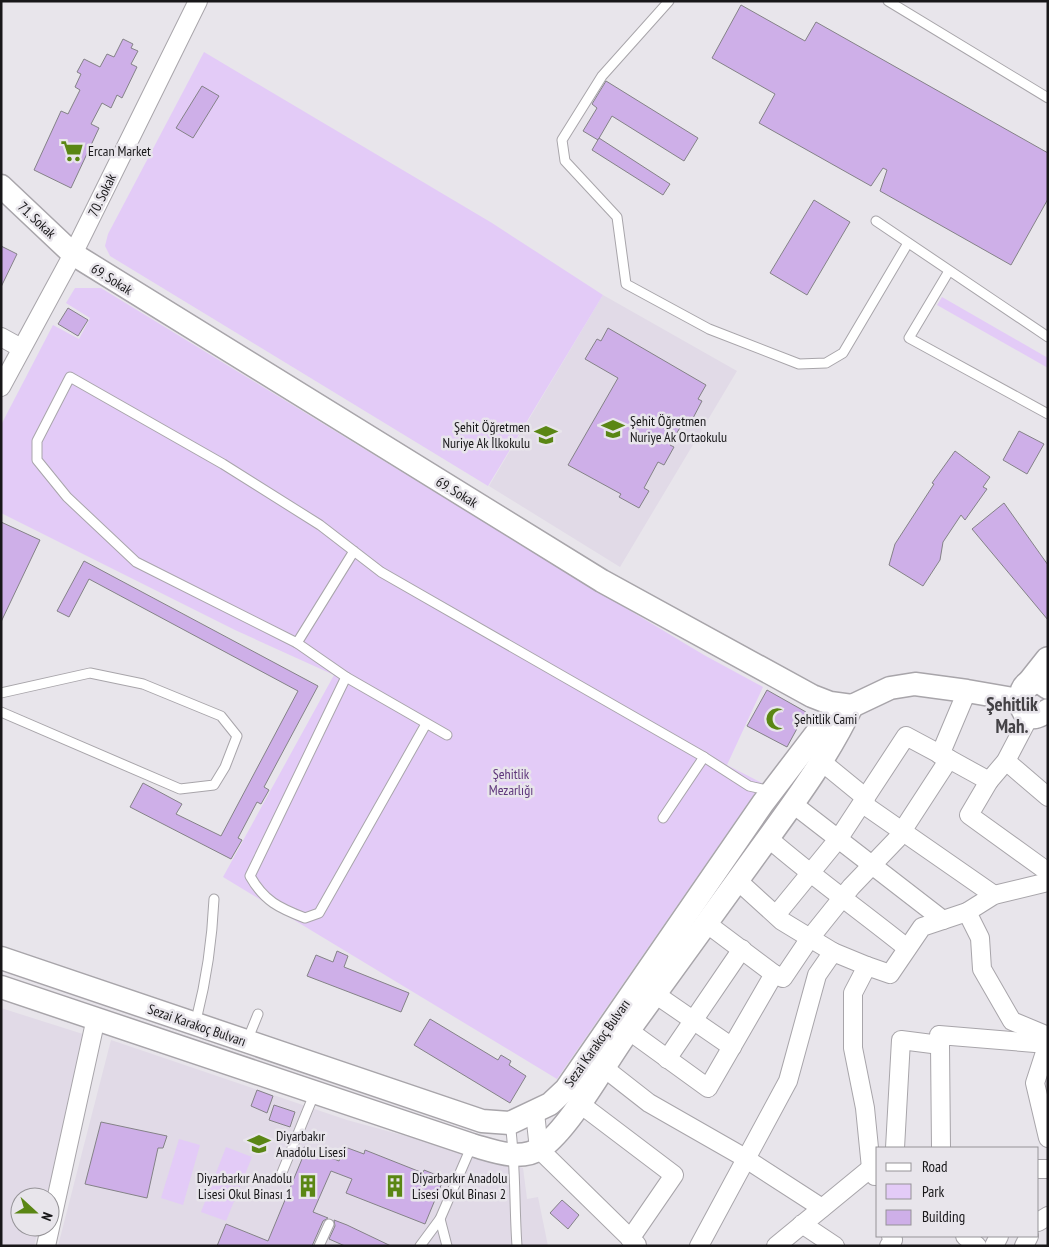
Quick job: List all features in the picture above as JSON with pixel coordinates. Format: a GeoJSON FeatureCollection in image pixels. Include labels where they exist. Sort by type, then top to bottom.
{"type":"FeatureCollection","features":[{"type":"Feature","properties":{"kind":"main road"},"geometry":{"type":"LineString","coordinates":[[1036,705],[1048,660]]}},
{"type":"Feature","properties":{"kind":"street","name":"70. Sokak"},"geometry":{"type":"LineString","coordinates":[[1,386],[73,254],[198,1]]}},
{"type":"Feature","properties":{"kind":"street","name":"71. Sokak"},"geometry":{"type":"LineString","coordinates":[[1,186],[73,254]]}},
{"type":"Feature","properties":{"kind":"street","name":"69. Sokak"},"geometry":{"type":"LineString","coordinates":[[73,254],[602,581],[812,696],[830,703],[852,706]]}},
{"type":"Feature","properties":{"kind":"street"},"geometry":{"type":"LineString","coordinates":[[1,337],[22,348]]}},
{"type":"Feature","properties":{"kind":"street","name":"Sezai Karakoç Bulvarı"},"geometry":{"type":"LineString","coordinates":[[1,958],[482,1120],[510,1123],[535,1113],[550,1104],[566,1089],[771,792],[818,731],[852,706],[890,688],[916,684],[967,691],[1036,705]]}},
{"type":"Feature","properties":{"kind":"street"},"geometry":{"type":"LineString","coordinates":[[706,923],[774,974],[783,978],[810,938],[843,897],[901,832],[944,757],[967,691]]}},
{"type":"Feature","properties":{"kind":"street"},"geometry":{"type":"LineString","coordinates":[[1036,705],[1006,761],[989,781],[969,815],[1048,872]]}},
{"type":"Feature","properties":{"kind":"street"},"geometry":{"type":"LineString","coordinates":[[1,988],[96,1018],[472,1145],[515,1156],[539,1149],[552,1138],[579,1103],[628,1030],[793,804],[836,741],[852,706]]}},
{"type":"Feature","properties":{"kind":"street"},"geometry":{"type":"LineString","coordinates":[[776,915],[839,838],[906,736],[989,781]]}},
{"type":"Feature","properties":{"kind":"street"},"geometry":{"type":"LineString","coordinates":[[1006,761],[1048,797]]}},
{"type":"Feature","properties":{"kind":"street"},"geometry":{"type":"LineString","coordinates":[[822,762],[901,832],[994,895]]}},
{"type":"Feature","properties":{"kind":"street"},"geometry":{"type":"LineString","coordinates":[[793,804],[943,920]]}},
{"type":"Feature","properties":{"kind":"street"},"geometry":{"type":"LineString","coordinates":[[768,838],[809,874],[843,897],[908,948]]}},
{"type":"Feature","properties":{"kind":"street"},"geometry":{"type":"LineString","coordinates":[[738,881],[776,915],[810,938],[833,952],[890,974],[922,927],[967,912],[994,895],[1048,882]]}},
{"type":"Feature","properties":{"kind":"street"},"geometry":{"type":"LineString","coordinates":[[967,912],[980,938],[982,969],[1012,1021],[1048,1036]]}},
{"type":"Feature","properties":{"kind":"street"},"geometry":{"type":"LineString","coordinates":[[667,1058],[742,949]]}},
{"type":"Feature","properties":{"kind":"street"},"geometry":{"type":"LineString","coordinates":[[699,1246],[788,1081],[817,975],[833,952]]}},
{"type":"Feature","properties":{"kind":"street"},"geometry":{"type":"LineString","coordinates":[[776,1246],[822,1208],[876,1176],[853,1048],[853,993],[866,966]]}},
{"type":"Feature","properties":{"kind":"street"},"geometry":{"type":"LineString","coordinates":[[628,1030],[708,1088],[774,974]]}},
{"type":"Feature","properties":{"kind":"street"},"geometry":{"type":"LineString","coordinates":[[655,994],[732,1048]]}},
{"type":"Feature","properties":{"kind":"street"},"geometry":{"type":"LineString","coordinates":[[46,1246],[96,1018]]}},
{"type":"Feature","properties":{"kind":"street"},"geometry":{"type":"LineString","coordinates":[[941,1147],[939,1036],[1047,1044],[1035,1083],[1048,1138]]}},
{"type":"Feature","properties":{"kind":"street"},"geometry":{"type":"LineString","coordinates":[[895,1147],[902,1040],[940,1044]]}},
{"type":"Feature","properties":{"kind":"street"},"geometry":{"type":"LineString","coordinates":[[603,1067],[649,1103],[745,1158],[822,1208]]}},
{"type":"Feature","properties":{"kind":"street"},"geometry":{"type":"LineString","coordinates":[[535,1113],[539,1149],[634,1242],[674,1175],[579,1103]]}},
{"type":"Feature","properties":{"kind":"street"},"geometry":{"type":"LineString","coordinates":[[802,1224],[835,1246]]}},
{"type":"Feature","properties":{"kind":"street"},"geometry":{"type":"LineString","coordinates":[[966,1237],[977,1246]]}},
{"type":"Feature","properties":{"kind":"lane"},"geometry":{"type":"LineString","coordinates":[[669,1],[602,76],[562,140],[565,161],[617,217],[626,284],[709,329],[748,345],[798,364],[826,363],[843,353],[908,243]]}},
{"type":"Feature","properties":{"kind":"lane"},"geometry":{"type":"LineString","coordinates":[[888,1],[1048,98]]}},
{"type":"Feature","properties":{"kind":"lane"},"geometry":{"type":"LineString","coordinates":[[876,221],[1048,336]]}},
{"type":"Feature","properties":{"kind":"lane"},"geometry":{"type":"LineString","coordinates":[[949,271],[909,338],[1048,414]]}},
{"type":"Feature","properties":{"kind":"lane"},"geometry":{"type":"LineString","coordinates":[[448,735],[346,677],[297,643],[136,562],[67,497],[37,460],[37,441],[70,377],[223,464],[320,525],[381,572],[704,757],[749,786],[771,792]]}},
{"type":"Feature","properties":{"kind":"lane"},"geometry":{"type":"LineString","coordinates":[[297,643],[354,551]]}},
{"type":"Feature","properties":{"kind":"lane"},"geometry":{"type":"LineString","coordinates":[[1,693],[90,673],[143,684],[221,716],[237,736],[225,767],[214,785],[180,789],[1,712]]}},
{"type":"Feature","properties":{"kind":"lane"},"geometry":{"type":"LineString","coordinates":[[346,677],[250,876],[260,893],[286,910],[305,918],[318,913],[426,724]]}},
{"type":"Feature","properties":{"kind":"lane"},"geometry":{"type":"LineString","coordinates":[[663,818],[704,757]]}},
{"type":"Feature","properties":{"kind":"lane"},"geometry":{"type":"LineString","coordinates":[[195,1024],[203,994],[213,934],[214,899]]}},
{"type":"Feature","properties":{"kind":"lane"},"geometry":{"type":"LineString","coordinates":[[247,1042],[258,1014]]}},
{"type":"Feature","properties":{"kind":"lane"},"geometry":{"type":"LineString","coordinates":[[281,1175],[316,1092]]}},
{"type":"Feature","properties":{"kind":"lane"},"geometry":{"type":"LineString","coordinates":[[510,1123],[515,1156],[514,1208],[517,1246]]}},
{"type":"Feature","properties":{"kind":"lane"},"geometry":{"type":"LineString","coordinates":[[420,1246],[440,1219],[472,1145]]}},
{"type":"Feature","properties":{"kind":"lane"},"geometry":{"type":"LineString","coordinates":[[440,1219],[447,1246]]}},
{"type":"Feature","properties":{"kind":"lane"},"geometry":{"type":"LineString","coordinates":[[319,1246],[329,1224]]}},
{"type":"Feature","properties":{"kind":"shaded area","name":"Şehit Öğretmen Nuriye Ak Ortaokulu"},"geometry":{"type":"Polygon","coordinates":[[[603,295],[737,371],[620,567],[489,486],[603,295]]]}},
{"type":"Feature","properties":{"kind":"shaded area"},"geometry":{"type":"Polygon","coordinates":[[[1,1008],[86,1035],[49,1187],[10,1187],[10,1237],[36,1237],[34,1246],[1,1246],[1,1008]]]}},
{"type":"Feature","properties":{"kind":"shaded area","name":"Diyarbakır Anadolu Lisesi"},"geometry":{"type":"Polygon","coordinates":[[[111,1040],[347,1120],[523,1168],[527,1199],[538,1197],[548,1246],[58,1246],[111,1040]]]}},
{"type":"Feature","properties":{"kind":"green space"},"geometry":{"type":"Polygon","coordinates":[[[204,52],[492,223],[603,295],[488,486],[110,256],[105,246],[108,234],[204,52]]]}},
{"type":"Feature","properties":{"kind":"green space","name":"Şehitlik Mezarlığı"},"geometry":{"type":"Polygon","coordinates":[[[75,288],[101,288],[559,568],[704,655],[763,687],[727,765],[762,783],[557,1079],[223,877],[334,675],[235,630],[1,513],[1,425],[53,325],[79,339],[90,318],[66,303],[75,288]]]}},
{"type":"Feature","properties":{"kind":"green space"},"geometry":{"type":"Polygon","coordinates":[[[942,297],[1048,358],[1048,368],[937,305],[942,297]]]}},
{"type":"Feature","properties":{"kind":"green space"},"geometry":{"type":"Polygon","coordinates":[[[179,1139],[200,1145],[183,1205],[161,1198],[179,1139]]]}},
{"type":"Feature","properties":{"kind":"green space"},"geometry":{"type":"Polygon","coordinates":[[[226,1147],[252,1157],[226,1221],[201,1212],[226,1147]]]}},
{"type":"Feature","properties":{"kind":"building"},"geometry":{"type":"Polygon","coordinates":[[[741,5],[805,41],[816,22],[1048,153],[1048,199],[1011,265],[880,191],[887,170],[883,168],[871,186],[759,123],[775,94],[712,58],[741,5]]]}},
{"type":"Feature","properties":{"kind":"building"},"geometry":{"type":"Polygon","coordinates":[[[123,39],[133,44],[131,48],[138,51],[131,64],[137,67],[122,98],[117,95],[111,108],[102,103],[91,124],[99,128],[71,188],[34,170],[61,111],[68,114],[80,90],[75,87],[81,74],[77,72],[84,59],[100,67],[107,54],[114,57],[123,39]]]}},
{"type":"Feature","properties":{"kind":"building"},"geometry":{"type":"Polygon","coordinates":[[[606,81],[698,138],[684,161],[612,116],[598,140],[583,131],[597,108],[592,104],[606,81]]]}},
{"type":"Feature","properties":{"kind":"building"},"geometry":{"type":"Polygon","coordinates":[[[202,86],[219,96],[193,138],[176,128],[202,86]]]}},
{"type":"Feature","properties":{"kind":"building"},"geometry":{"type":"Polygon","coordinates":[[[599,138],[670,184],[663,195],[592,150],[599,138]]]}},
{"type":"Feature","properties":{"kind":"building"},"geometry":{"type":"Polygon","coordinates":[[[814,200],[850,222],[807,295],[770,273],[814,200]]]}},
{"type":"Feature","properties":{"kind":"building"},"geometry":{"type":"Polygon","coordinates":[[[1,246],[17,254],[1,287],[1,246]]]}},
{"type":"Feature","properties":{"kind":"building"},"geometry":{"type":"Polygon","coordinates":[[[68,308],[88,320],[78,336],[58,324],[68,308]]]}},
{"type":"Feature","properties":{"kind":"building"},"geometry":{"type":"Polygon","coordinates":[[[608,328],[706,385],[698,399],[702,401],[692,420],[686,417],[670,445],[674,447],[664,465],[658,462],[644,488],[649,491],[639,508],[619,497],[621,494],[568,465],[618,378],[585,359],[597,339],[601,341],[608,328]]]}},
{"type":"Feature","properties":{"kind":"building"},"geometry":{"type":"Polygon","coordinates":[[[1019,431],[1044,444],[1027,474],[1003,460],[1019,431]]]}},
{"type":"Feature","properties":{"kind":"building"},"geometry":{"type":"Polygon","coordinates":[[[955,451],[990,477],[983,487],[987,489],[965,520],[961,515],[943,542],[940,560],[923,586],[889,565],[895,544],[934,484],[932,483],[955,451]]]}},
{"type":"Feature","properties":{"kind":"building"},"geometry":{"type":"Polygon","coordinates":[[[1004,503],[1048,565],[1048,620],[972,529],[1004,503]]]}},
{"type":"Feature","properties":{"kind":"building"},"geometry":{"type":"Polygon","coordinates":[[[1,522],[40,540],[1,622],[1,522]]]}},
{"type":"Feature","properties":{"kind":"building"},"geometry":{"type":"Polygon","coordinates":[[[84,561],[318,686],[264,787],[269,790],[261,804],[257,802],[238,838],[242,840],[231,859],[130,807],[143,783],[182,804],[176,814],[221,836],[298,691],[89,579],[69,617],[57,611],[84,561]]]}},
{"type":"Feature","properties":{"kind":"building","name":"Şehitlik Cami"},"geometry":{"type":"Polygon","coordinates":[[[767,690],[806,712],[787,747],[747,726],[767,690]]]}},
{"type":"Feature","properties":{"kind":"building"},"geometry":{"type":"Polygon","coordinates":[[[337,951],[348,956],[344,967],[409,993],[401,1012],[307,976],[316,955],[333,962],[337,951]]]}},
{"type":"Feature","properties":{"kind":"building"},"geometry":{"type":"Polygon","coordinates":[[[430,1019],[498,1060],[501,1055],[511,1061],[509,1065],[526,1076],[510,1103],[414,1045],[430,1019]]]}},
{"type":"Feature","properties":{"kind":"building"},"geometry":{"type":"Polygon","coordinates":[[[257,1090],[273,1096],[267,1113],[251,1106],[257,1090]]]}},
{"type":"Feature","properties":{"kind":"building"},"geometry":{"type":"Polygon","coordinates":[[[274,1105],[295,1112],[290,1127],[269,1120],[274,1105]]]}},
{"type":"Feature","properties":{"kind":"building"},"geometry":{"type":"Polygon","coordinates":[[[101,1122],[167,1136],[163,1148],[158,1148],[147,1198],[85,1184],[101,1122]]]}},
{"type":"Feature","properties":{"kind":"building"},"geometry":{"type":"Polygon","coordinates":[[[304,1147],[339,1161],[345,1147],[364,1154],[365,1150],[423,1173],[424,1170],[444,1178],[425,1224],[346,1193],[352,1179],[331,1171],[313,1212],[328,1218],[323,1221],[312,1246],[217,1246],[226,1224],[268,1241],[302,1159],[299,1158],[304,1147]]]}},
{"type":"Feature","properties":{"kind":"building"},"geometry":{"type":"Polygon","coordinates":[[[562,1200],[579,1215],[568,1229],[550,1213],[562,1200]]]}},
{"type":"Feature","properties":{"kind":"building"},"geometry":{"type":"Polygon","coordinates":[[[334,1220],[391,1246],[345,1246],[329,1239],[335,1226],[334,1220]]]}},
{"type":"Feature","properties":{"kind":"place","name":"Ercan Market"},"geometry":{"type":"Point","coordinates":[72,151]}},
{"type":"Feature","properties":{"kind":"place","name":"Şehit Öğretmen Nuriye Ak Ortaokulu"},"geometry":{"type":"Point","coordinates":[613,429]}},
{"type":"Feature","properties":{"kind":"place","name":"Şehit Öğretmen Nuriye Ak İlkokulu"},"geometry":{"type":"Point","coordinates":[546,435]}},
{"type":"Feature","properties":{"kind":"place","name":"Şehitlik Cami"},"geometry":{"type":"Point","coordinates":[777,719]}},
{"type":"Feature","properties":{"kind":"place","name":"Diyarbakır Anadolu Lisesi"},"geometry":{"type":"Point","coordinates":[259,1144]}},
{"type":"Feature","properties":{"kind":"place","name":"Diyarbarkır Anadolu Lisesi Okul Binası 1"},"geometry":{"type":"Point","coordinates":[308,1186]}},
{"type":"Feature","properties":{"kind":"place","name":"Diyarbarkır Anadolu Lisesi Okul Binası 2"},"geometry":{"type":"Point","coordinates":[395,1186]}},
{"type":"Feature","properties":{"kind":"district","name":"Şehitlik Mah."},"geometry":{"type":"Point","coordinates":[1012,715]}}]}
